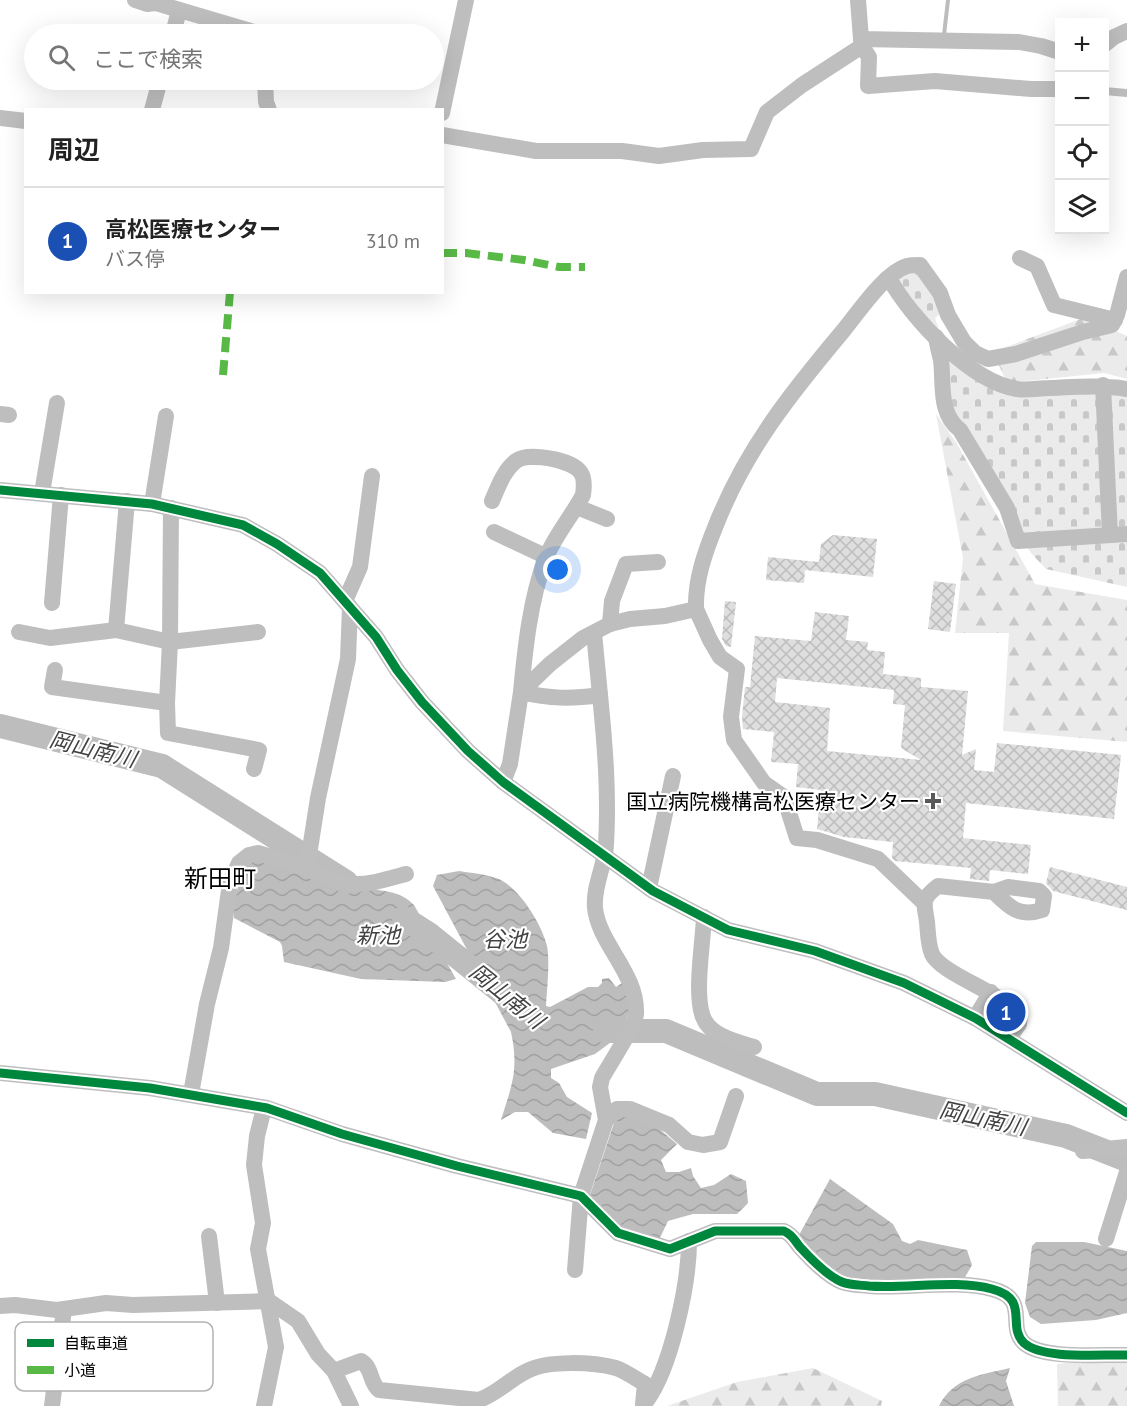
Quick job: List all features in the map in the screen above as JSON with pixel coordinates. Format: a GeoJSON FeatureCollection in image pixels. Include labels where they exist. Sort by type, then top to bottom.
{"type":"FeatureCollection","features":[{"type":"Feature","properties":{"kind":"street"},"geometry":{"type":"LineString","coordinates":[[135,0],[227,24]]}},
{"type":"Feature","properties":{"kind":"street"},"geometry":{"type":"LineString","coordinates":[[443,108],[466,0]]}},
{"type":"Feature","properties":{"kind":"street"},"geometry":{"type":"LineString","coordinates":[[858,0],[862,42],[869,57],[868,86],[935,81],[1055,89]]}},
{"type":"Feature","properties":{"kind":"street"},"geometry":{"type":"LineString","coordinates":[[176,24],[179,10]]}},
{"type":"Feature","properties":{"kind":"street"},"geometry":{"type":"LineString","coordinates":[[1109,41],[1127,31]]}},
{"type":"Feature","properties":{"kind":"street"},"geometry":{"type":"LineString","coordinates":[[444,135],[536,151],[622,151],[659,156],[703,150],[751,149],[767,112],[777,102],[862,42],[1019,42],[1041,45],[1055,50]]}},
{"type":"Feature","properties":{"kind":"street"},"geometry":{"type":"LineString","coordinates":[[153,108],[157,90]]}},
{"type":"Feature","properties":{"kind":"street"},"geometry":{"type":"LineString","coordinates":[[265,90],[268,108]]}},
{"type":"Feature","properties":{"kind":"street"},"geometry":{"type":"LineString","coordinates":[[0,118],[24,121]]}},
{"type":"Feature","properties":{"kind":"street"},"geometry":{"type":"LineString","coordinates":[[1020,258],[1037,266],[1054,305],[1115,320]]}},
{"type":"Feature","properties":{"kind":"street"},"geometry":{"type":"LineString","coordinates":[[924,903],[878,859],[817,840],[797,838],[784,797],[764,783],[735,740],[731,717],[737,669],[720,657],[696,609],[696,591],[706,550],[724,503],[750,453],[776,413],[896,271],[907,266],[920,265],[940,293],[948,315],[964,342],[975,353],[988,358],[1016,354],[1112,325],[1127,278]]}},
{"type":"Feature","properties":{"kind":"street"},"geometry":{"type":"LineString","coordinates":[[889,278],[896,290],[955,356],[988,380],[1018,389],[1103,386],[1127,389]]}},
{"type":"Feature","properties":{"kind":"street"},"geometry":{"type":"LineString","coordinates":[[936,336],[945,410],[951,423],[960,430],[1007,508],[1018,541],[1127,534]]}},
{"type":"Feature","properties":{"kind":"street"},"geometry":{"type":"LineString","coordinates":[[1103,386],[1110,535]]}},
{"type":"Feature","properties":{"kind":"street"},"geometry":{"type":"LineString","coordinates":[[42,493],[57,403]]}},
{"type":"Feature","properties":{"kind":"street"},"geometry":{"type":"LineString","coordinates":[[152,504],[166,416]]}},
{"type":"Feature","properties":{"kind":"street"},"geometry":{"type":"LineString","coordinates":[[492,501],[502,479],[514,462],[523,457],[558,460],[572,465],[581,473],[584,486],[583,495],[547,557],[537,591],[525,647],[522,693],[510,764],[503,782]]}},
{"type":"Feature","properties":{"kind":"street"},"geometry":{"type":"LineString","coordinates":[[307,868],[318,798],[348,659],[347,604],[360,567],[372,476]]}},
{"type":"Feature","properties":{"kind":"street"},"geometry":{"type":"LineString","coordinates":[[0,489],[152,504],[243,525],[278,544],[320,573],[376,637],[397,670],[422,702],[468,751],[503,782],[649,888],[728,930],[815,951],[904,983],[975,1018],[1127,1113]]}},
{"type":"Feature","properties":{"kind":"street"},"geometry":{"type":"LineString","coordinates":[[52,603],[61,495]]}},
{"type":"Feature","properties":{"kind":"street"},"geometry":{"type":"LineString","coordinates":[[116,630],[127,501]]}},
{"type":"Feature","properties":{"kind":"street"},"geometry":{"type":"LineString","coordinates":[[577,507],[607,519]]}},
{"type":"Feature","properties":{"kind":"street"},"geometry":{"type":"LineString","coordinates":[[171,508],[168,733],[259,750],[254,770]]}},
{"type":"Feature","properties":{"kind":"street"},"geometry":{"type":"LineString","coordinates":[[494,532],[547,557]]}},
{"type":"Feature","properties":{"kind":"street"},"geometry":{"type":"LineString","coordinates":[[610,624],[612,601],[626,564],[658,562]]}},
{"type":"Feature","properties":{"kind":"street"},"geometry":{"type":"LineString","coordinates":[[522,693],[550,664],[584,638],[610,624],[696,609]]}},
{"type":"Feature","properties":{"kind":"street"},"geometry":{"type":"LineString","coordinates":[[19,632],[50,638],[116,630],[170,642],[258,632]]}},
{"type":"Feature","properties":{"kind":"street"},"geometry":{"type":"LineString","coordinates":[[594,633],[607,767],[608,803],[606,850],[596,890],[595,909],[600,927],[627,977],[636,1001],[636,1017],[602,1078],[600,1087],[606,1120]]}},
{"type":"Feature","properties":{"kind":"street"},"geometry":{"type":"LineString","coordinates":[[55,670],[51,687],[167,703]]}},
{"type":"Feature","properties":{"kind":"street"},"geometry":{"type":"LineString","coordinates":[[522,693],[572,699],[600,695]]}},
{"type":"Feature","properties":{"kind":"street"},"geometry":{"type":"LineString","coordinates":[[649,888],[673,776]]}},
{"type":"Feature","properties":{"kind":"street"},"geometry":{"type":"LineString","coordinates":[[191,1094],[207,1004],[221,948],[230,883],[239,863],[249,855],[258,853],[307,868],[340,884],[366,885],[406,874]]}},
{"type":"Feature","properties":{"kind":"street"},"geometry":{"type":"LineString","coordinates":[[994,892],[938,886],[927,895],[924,903],[930,945],[938,961],[1012,1005],[1020,1015],[1019,1024],[1009,1038]]}},
{"type":"Feature","properties":{"kind":"street"},"geometry":{"type":"LineString","coordinates":[[704,917],[699,996],[703,1018],[712,1028],[729,1040],[754,1047]]}},
{"type":"Feature","properties":{"kind":"street"},"geometry":{"type":"LineString","coordinates":[[975,1018],[991,992]]}},
{"type":"Feature","properties":{"kind":"street"},"geometry":{"type":"LineString","coordinates":[[0,1072],[191,1094],[264,1108],[342,1134],[457,1166],[581,1196],[618,1233],[670,1249],[715,1231],[784,1231],[792,1234],[799,1246],[831,1276],[843,1282],[890,1288],[950,1285],[992,1288],[1011,1298],[1016,1306],[1019,1335],[1029,1346],[1040,1351],[1080,1355],[1127,1355]]}},
{"type":"Feature","properties":{"kind":"street"},"geometry":{"type":"LineString","coordinates":[[575,1270],[581,1196],[606,1120],[616,1109],[630,1108],[669,1125],[688,1142],[703,1145],[720,1142],[736,1096]]}},
{"type":"Feature","properties":{"kind":"street"},"geometry":{"type":"LineString","coordinates":[[264,1108],[257,1136],[254,1165],[263,1223],[258,1249],[276,1347],[264,1406]]}},
{"type":"Feature","properties":{"kind":"street"},"geometry":{"type":"LineString","coordinates":[[1083,1151],[1127,1147]]}},
{"type":"Feature","properties":{"kind":"street"},"geometry":{"type":"LineString","coordinates":[[1106,1239],[1127,1172]]}},
{"type":"Feature","properties":{"kind":"street"},"geometry":{"type":"LineString","coordinates":[[209,1236],[217,1303]]}},
{"type":"Feature","properties":{"kind":"street"},"geometry":{"type":"LineString","coordinates":[[643,1405],[652,1393],[667,1358],[689,1266],[689,1241]]}},
{"type":"Feature","properties":{"kind":"street"},"geometry":{"type":"LineString","coordinates":[[0,1306],[15,1305],[57,1310],[106,1303],[133,1305],[269,1301],[298,1321],[318,1354],[334,1371],[351,1406]]}},
{"type":"Feature","properties":{"kind":"street"},"geometry":{"type":"LineString","coordinates":[[62,1322],[64,1309]]}},
{"type":"Feature","properties":{"kind":"street"},"geometry":{"type":"LineString","coordinates":[[334,1371],[361,1361],[370,1370],[374,1386],[379,1390],[479,1400],[488,1397],[526,1371],[546,1364],[590,1365],[617,1368],[645,1383],[643,1405]]}},
{"type":"Feature","properties":{"kind":"street"},"geometry":{"type":"LineString","coordinates":[[52,1406],[54,1391]]}},
{"type":"Feature","properties":{"kind":"lane"},"geometry":{"type":"LineString","coordinates":[[1109,91],[1127,93]]}},
{"type":"Feature","properties":{"kind":"green space"},"geometry":{"type":"Polygon","coordinates":[[[921,268],[941,313],[935,318],[949,360],[987,385],[1127,393],[1127,587],[1046,569],[1031,553],[948,409],[945,361],[895,277],[921,268]]]}},
{"type":"Feature","properties":{"kind":"green space"},"geometry":{"type":"Polygon","coordinates":[[[1086,317],[1127,336],[1127,379],[1104,373],[1007,383],[993,352],[1086,317]]]}},
{"type":"Feature","properties":{"kind":"green space"},"geometry":{"type":"Polygon","coordinates":[[[936,414],[956,442],[1035,584],[1127,600],[1127,742],[1003,731],[1009,633],[955,633],[963,558],[936,414]]]}},
{"type":"Feature","properties":{"kind":"green space"},"geometry":{"type":"Polygon","coordinates":[[[1127,1356],[1127,1406],[1058,1406],[1057,1364],[1127,1356]]]}},
{"type":"Feature","properties":{"kind":"green space"},"geometry":{"type":"Polygon","coordinates":[[[813,1368],[882,1401],[881,1406],[667,1406],[737,1382],[813,1368]]]}},
{"type":"Feature","properties":{"kind":"water","name":"新池"},"geometry":{"type":"Polygon","coordinates":[[[251,859],[406,898],[414,905],[456,979],[445,982],[361,979],[284,962],[280,942],[234,918],[238,887],[251,859]]]}},
{"type":"Feature","properties":{"kind":"water","name":"谷池"},"geometry":{"type":"Polygon","coordinates":[[[459,871],[496,878],[504,882],[513,888],[528,906],[540,927],[547,946],[546,1006],[550,1007],[588,987],[598,987],[602,979],[609,978],[616,987],[622,983],[632,1006],[618,1037],[595,1054],[551,1069],[551,1078],[559,1083],[567,1097],[592,1113],[586,1139],[553,1133],[528,1112],[515,1112],[501,1120],[511,1087],[514,1067],[511,1032],[433,886],[437,875],[459,871]]]}},
{"type":"Feature","properties":{"kind":"water"},"geometry":{"type":"Polygon","coordinates":[[[624,1113],[657,1127],[677,1144],[661,1160],[666,1172],[679,1172],[691,1168],[701,1188],[714,1185],[731,1174],[746,1181],[748,1203],[737,1214],[693,1214],[668,1221],[658,1242],[617,1227],[590,1195],[614,1123],[624,1113]]]}},
{"type":"Feature","properties":{"kind":"water"},"geometry":{"type":"Polygon","coordinates":[[[830,1179],[893,1224],[902,1241],[910,1244],[918,1240],[967,1250],[972,1265],[964,1279],[848,1279],[832,1271],[799,1235],[830,1179]]]}},
{"type":"Feature","properties":{"kind":"water"},"geometry":{"type":"Polygon","coordinates":[[[1036,1242],[1084,1242],[1127,1251],[1127,1313],[1096,1320],[1041,1324],[1030,1317],[1025,1303],[1032,1246],[1036,1242]]]}},
{"type":"Feature","properties":{"kind":"water"},"geometry":{"type":"Polygon","coordinates":[[[1010,1368],[1006,1381],[1014,1406],[939,1406],[945,1396],[960,1383],[979,1375],[1010,1368]]]}},
{"type":"Feature","properties":{"kind":"building"},"geometry":{"type":"Polygon","coordinates":[[[833,535],[877,539],[873,577],[805,570],[804,583],[766,580],[768,557],[819,562],[821,544],[833,535]]]}},
{"type":"Feature","properties":{"kind":"building"},"geometry":{"type":"Polygon","coordinates":[[[934,581],[956,584],[950,632],[928,629],[934,581]]]}},
{"type":"Feature","properties":{"kind":"building"},"geometry":{"type":"Polygon","coordinates":[[[725,601],[736,602],[731,647],[726,646],[722,639],[725,601]]]}},
{"type":"Feature","properties":{"kind":"building"},"geometry":{"type":"Polygon","coordinates":[[[815,612],[849,616],[846,640],[868,642],[867,650],[885,652],[883,674],[921,678],[921,687],[968,691],[962,755],[976,749],[974,770],[994,772],[997,743],[1121,755],[1114,819],[966,803],[963,838],[1031,845],[1028,874],[990,870],[989,881],[970,879],[971,868],[895,861],[892,858],[893,842],[844,837],[817,829],[821,790],[796,787],[798,764],[771,762],[774,732],[743,729],[742,717],[745,687],[750,687],[755,636],[811,641],[815,612]],[[777,678],[775,702],[830,708],[827,751],[921,760],[901,748],[905,705],[893,704],[894,690],[777,678]]]}},
{"type":"Feature","properties":{"kind":"building"},"geometry":{"type":"Polygon","coordinates":[[[1050,867],[1127,887],[1127,910],[1053,891],[1046,883],[1050,867]]]}},
{"type":"Feature","properties":{"kind":"waterway"},"geometry":{"type":"LineString","coordinates":[[944,35],[948,0]]}},
{"type":"Feature","properties":{"kind":"waterway","name":"岡山南川"},"geometry":{"type":"LineString","coordinates":[[0,726],[162,766],[346,882]]}},
{"type":"Feature","properties":{"kind":"waterway","name":"岡山南川"},"geometry":{"type":"LineString","coordinates":[[404,918],[429,934],[507,997]]}},
{"type":"Feature","properties":{"kind":"waterway","name":"岡山南川"},"geometry":{"type":"LineString","coordinates":[[605,1031],[666,1031],[817,1094],[875,1094],[1066,1136],[1127,1160]]}},
{"type":"Feature","properties":{"kind":"marked path"},"geometry":{"type":"LineString","coordinates":[[444,253],[466,253],[524,260],[559,267],[585,267]]}},
{"type":"Feature","properties":{"kind":"marked path"},"geometry":{"type":"LineString","coordinates":[[223,375],[230,294]]}},
{"type":"Feature","properties":{"kind":"cycle path"},"geometry":{"type":"LineString","coordinates":[[0,490],[152,504],[243,525],[277,544],[320,573],[376,637],[397,670],[422,702],[468,751],[503,782],[653,891],[728,930],[815,951],[904,983],[975,1018],[1127,1113]]}},
{"type":"Feature","properties":{"kind":"cycle path"},"geometry":{"type":"LineString","coordinates":[[0,1073],[150,1088],[267,1108],[342,1134],[457,1166],[581,1196],[618,1233],[670,1249],[715,1231],[784,1231],[820,1267],[842,1282],[884,1287],[947,1284],[992,1289],[1004,1293],[1011,1299],[1015,1306],[1019,1336],[1024,1343],[1033,1348],[1058,1354],[1127,1355]]}},
{"type":"Feature","properties":{"kind":"place","name":"国立病院機構高松医療センター"},"geometry":{"type":"Point","coordinates":[933,801]}},
{"type":"Feature","properties":{"kind":"place","name":"高松医療センター"},"geometry":{"type":"Point","coordinates":[1006,1012]}},
{"type":"Feature","properties":{"kind":"district","name":"新田町"},"geometry":{"type":"Point","coordinates":[220,878]}}]}
